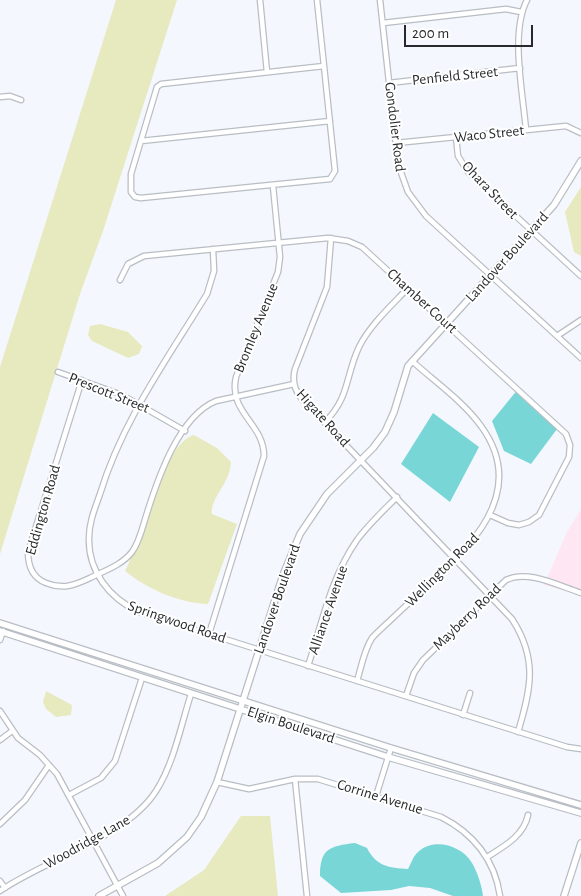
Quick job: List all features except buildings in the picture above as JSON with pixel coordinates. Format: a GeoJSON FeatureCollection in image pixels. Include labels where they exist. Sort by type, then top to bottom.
{"type":"FeatureCollection","features":[{"type":"Feature","properties":{"kind":"main road","name":"Landover Boulevard"},"geometry":{"type":"LineString","coordinates":[[99,896],[158,863],[178,847],[201,817],[217,782],[285,568],[300,534],[327,494],[379,441],[387,427],[405,372],[412,361],[531,231],[563,192],[581,161]]}},
{"type":"Feature","properties":{"kind":"main road","name":"Elgin Boulevard"},"geometry":{"type":"LineString","coordinates":[[2,624],[391,748],[581,804]]}},
{"type":"Feature","properties":{"kind":"main road","name":"Elgin Boulevard"},"geometry":{"type":"LineString","coordinates":[[1,632],[388,757],[581,813]]}},
{"type":"Feature","properties":{"kind":"main road"},"geometry":{"type":"LineString","coordinates":[[564,896],[581,843]]}},
{"type":"Feature","properties":{"kind":"street"},"geometry":{"type":"LineString","coordinates":[[260,0],[268,72]]}},
{"type":"Feature","properties":{"kind":"street"},"geometry":{"type":"LineString","coordinates":[[317,0],[330,121],[335,171],[334,176],[330,179],[273,186],[135,197],[131,192],[131,174],[157,87],[161,84],[324,66]]}},
{"type":"Feature","properties":{"kind":"street","name":"Gondolier Road"},"geometry":{"type":"LineString","coordinates":[[380,0],[400,174],[413,201],[581,358]]}},
{"type":"Feature","properties":{"kind":"street"},"geometry":{"type":"LineString","coordinates":[[526,0],[521,12],[518,36],[526,130]]}},
{"type":"Feature","properties":{"kind":"street"},"geometry":{"type":"LineString","coordinates":[[383,22],[506,9],[521,12]]}},
{"type":"Feature","properties":{"kind":"street","name":"Penfield Street"},"geometry":{"type":"LineString","coordinates":[[389,83],[520,68]]}},
{"type":"Feature","properties":{"kind":"street"},"geometry":{"type":"LineString","coordinates":[[0,97],[10,96],[21,100]]}},
{"type":"Feature","properties":{"kind":"street"},"geometry":{"type":"LineString","coordinates":[[141,141],[330,121]]}},
{"type":"Feature","properties":{"kind":"street","name":"Waco Street"},"geometry":{"type":"LineString","coordinates":[[396,144],[566,126],[581,133]]}},
{"type":"Feature","properties":{"kind":"street","name":"Ohara Street"},"geometry":{"type":"LineString","coordinates":[[456,137],[458,156],[464,167],[581,276]]}},
{"type":"Feature","properties":{"kind":"street","name":"Bromley Avenue"},"geometry":{"type":"LineString","coordinates":[[236,397],[236,377],[278,272],[278,242],[273,186]]}},
{"type":"Feature","properties":{"kind":"street","name":"Chamber Court"},"geometry":{"type":"LineString","coordinates":[[120,280],[125,268],[138,258],[278,242],[332,238],[348,240],[362,247],[562,429],[570,445],[567,463],[539,515],[530,522],[519,525],[490,516]]}},
{"type":"Feature","properties":{"kind":"street","name":"Higate Road"},"geometry":{"type":"LineString","coordinates":[[332,238],[327,288],[295,369],[294,384],[301,398],[397,497]]}},
{"type":"Feature","properties":{"kind":"street","name":"Springwood Road"},"geometry":{"type":"LineString","coordinates":[[213,249],[214,271],[211,287],[140,404],[111,458],[91,520],[90,549],[97,574],[108,590],[130,608],[463,715],[567,747],[581,749]]}},
{"type":"Feature","properties":{"kind":"street"},"geometry":{"type":"LineString","coordinates":[[325,422],[341,403],[356,355],[364,337],[408,288]]}},
{"type":"Feature","properties":{"kind":"street"},"geometry":{"type":"LineString","coordinates":[[557,336],[581,320]]}},
{"type":"Feature","properties":{"kind":"street","name":"Wellington Road"},"geometry":{"type":"LineString","coordinates":[[357,681],[368,646],[374,636],[475,539],[490,516],[496,501],[498,481],[496,461],[491,443],[473,417],[412,361]]}},
{"type":"Feature","properties":{"kind":"street","name":"Prescott Street"},"geometry":{"type":"LineString","coordinates":[[58,372],[140,404],[185,431]]}},
{"type":"Feature","properties":{"kind":"street","name":"Eddington Road"},"geometry":{"type":"LineString","coordinates":[[82,380],[29,547],[28,558],[31,569],[38,578],[58,586],[74,585],[97,574],[121,562],[134,549],[162,471],[185,431],[204,407],[216,402],[294,384]]}},
{"type":"Feature","properties":{"kind":"street"},"geometry":{"type":"LineString","coordinates":[[209,634],[264,456],[261,437],[240,408],[236,397]]}},
{"type":"Feature","properties":{"kind":"street"},"geometry":{"type":"LineString","coordinates":[[397,497],[518,627],[528,656],[530,685],[518,732]]}},
{"type":"Feature","properties":{"kind":"street","name":"Alliance Avenue"},"geometry":{"type":"LineString","coordinates":[[308,666],[332,590],[344,563],[365,530],[397,497]]}},
{"type":"Feature","properties":{"kind":"street","name":"Mayberry Road"},"geometry":{"type":"LineString","coordinates":[[406,696],[414,673],[423,660],[506,580],[520,576],[581,593]]}},
{"type":"Feature","properties":{"kind":"street"},"geometry":{"type":"LineString","coordinates":[[0,640],[2,624]]}},
{"type":"Feature","properties":{"kind":"street"},"geometry":{"type":"LineString","coordinates":[[69,795],[101,778],[115,761],[142,678]]}},
{"type":"Feature","properties":{"kind":"street"},"geometry":{"type":"LineString","coordinates":[[463,715],[470,693]]}},
{"type":"Feature","properties":{"kind":"street","name":"Woodridge Lane"},"geometry":{"type":"LineString","coordinates":[[2,890],[134,816],[157,790],[166,772],[191,694]]}},
{"type":"Feature","properties":{"kind":"street"},"geometry":{"type":"LineString","coordinates":[[0,711],[12,731],[49,765],[69,795],[123,896]]}},
{"type":"Feature","properties":{"kind":"street"},"geometry":{"type":"LineString","coordinates":[[0,740],[12,731]]}},
{"type":"Feature","properties":{"kind":"street"},"geometry":{"type":"LineString","coordinates":[[376,796],[391,748]]}},
{"type":"Feature","properties":{"kind":"street"},"geometry":{"type":"LineString","coordinates":[[0,824],[25,800],[49,765]]}},
{"type":"Feature","properties":{"kind":"street"},"geometry":{"type":"LineString","coordinates":[[295,779],[307,896]]}},
{"type":"Feature","properties":{"kind":"street","name":"Corrine Avenue"},"geometry":{"type":"LineString","coordinates":[[217,782],[249,789],[295,779],[328,781],[450,822],[471,837],[486,857],[496,878],[500,896]]}},
{"type":"Feature","properties":{"kind":"street"},"geometry":{"type":"LineString","coordinates":[[486,857],[516,837],[527,823],[528,815]]}},
{"type":"Feature","properties":{"kind":"street"},"geometry":{"type":"LineString","coordinates":[[0,881],[2,890]]}},
{"type":"Feature","properties":{"kind":"shaded area"},"geometry":{"type":"Polygon","coordinates":[[[581,509],[581,595],[544,585],[566,534],[581,509]]]}},
{"type":"Feature","properties":{"kind":"green space"},"geometry":{"type":"Polygon","coordinates":[[[116,0],[177,0],[103,231],[80,294],[0,554],[0,367],[116,0]]]}},
{"type":"Feature","properties":{"kind":"green space"},"geometry":{"type":"Polygon","coordinates":[[[581,187],[581,256],[574,252],[565,212],[581,187]]]}},
{"type":"Feature","properties":{"kind":"green space"},"geometry":{"type":"Polygon","coordinates":[[[100,324],[128,332],[142,346],[139,354],[128,358],[92,341],[88,335],[90,326],[100,324]]]}},
{"type":"Feature","properties":{"kind":"green space"},"geometry":{"type":"Polygon","coordinates":[[[194,435],[217,448],[231,462],[230,470],[214,502],[212,514],[237,524],[208,604],[186,601],[164,594],[143,584],[125,571],[145,513],[167,464],[185,440],[194,435]]]}},
{"type":"Feature","properties":{"kind":"green space"},"geometry":{"type":"Polygon","coordinates":[[[46,691],[72,705],[71,715],[56,717],[46,709],[43,702],[46,691]]]}},
{"type":"Feature","properties":{"kind":"green space"},"geometry":{"type":"Polygon","coordinates":[[[241,816],[270,816],[278,896],[165,896],[204,870],[241,816]]]}},
{"type":"Feature","properties":{"kind":"water"},"geometry":{"type":"Polygon","coordinates":[[[518,389],[557,429],[531,464],[504,451],[492,421],[518,389]]]}},
{"type":"Feature","properties":{"kind":"water"},"geometry":{"type":"Polygon","coordinates":[[[433,413],[479,447],[450,502],[401,464],[433,413]]]}},
{"type":"Feature","properties":{"kind":"water"},"geometry":{"type":"Polygon","coordinates":[[[355,843],[367,848],[375,859],[384,865],[408,869],[415,856],[424,847],[439,844],[447,845],[461,852],[472,863],[482,888],[483,896],[453,896],[430,888],[409,886],[391,890],[341,893],[320,876],[320,867],[324,854],[328,850],[355,843]]]}}]}
